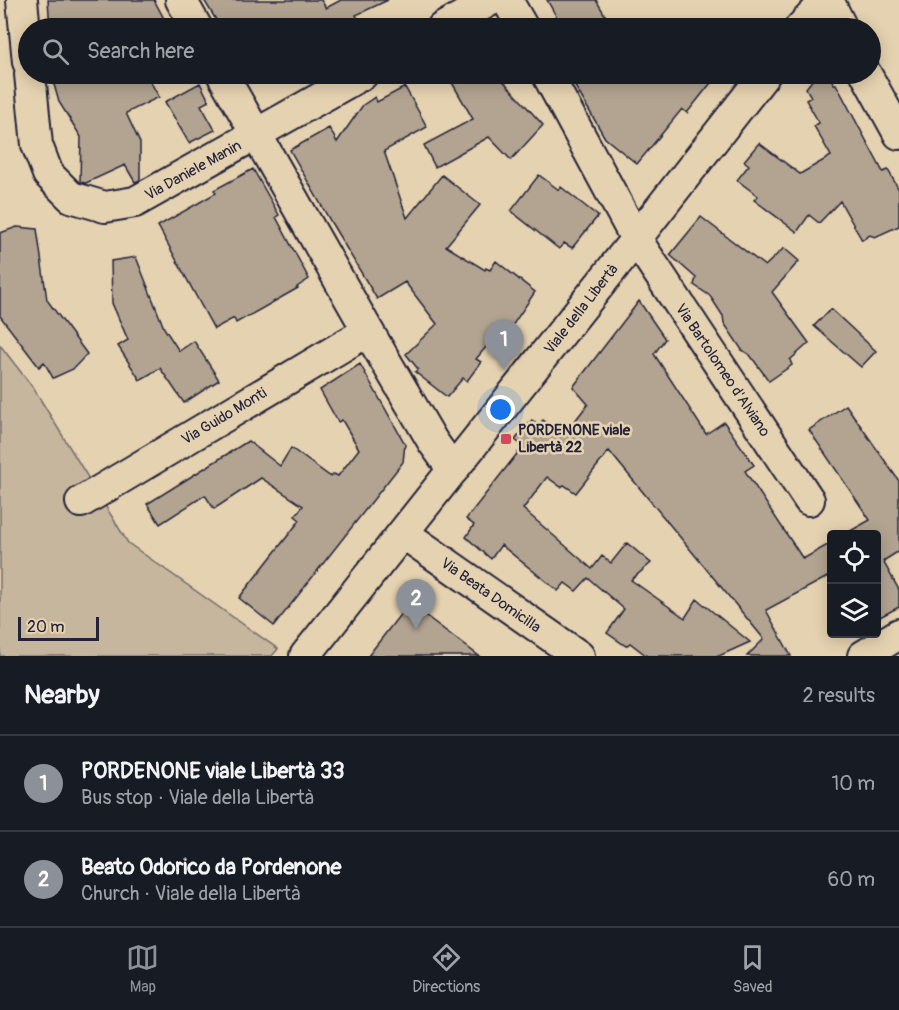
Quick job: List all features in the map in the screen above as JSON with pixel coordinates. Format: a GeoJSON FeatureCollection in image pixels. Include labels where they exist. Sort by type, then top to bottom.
{"type":"FeatureCollection","features":[{"type":"Feature","properties":{"kind":"street"},"geometry":{"type":"LineString","coordinates":[[22,0],[24,18]]}},
{"type":"Feature","properties":{"kind":"street"},"geometry":{"type":"LineString","coordinates":[[181,0],[191,18]]}},
{"type":"Feature","properties":{"kind":"street"},"geometry":{"type":"LineString","coordinates":[[460,18],[491,0]]}},
{"type":"Feature","properties":{"kind":"street"},"geometry":{"type":"LineString","coordinates":[[507,0],[517,18]]}},
{"type":"Feature","properties":{"kind":"street"},"geometry":{"type":"LineString","coordinates":[[810,18],[828,0],[837,18]]}},
{"type":"Feature","properties":{"kind":"street","name":"Via Daniele Manin"},"geometry":{"type":"LineString","coordinates":[[31,84],[37,145],[48,174],[71,197],[105,207],[135,202],[345,84]]}},
{"type":"Feature","properties":{"kind":"street"},"geometry":{"type":"LineString","coordinates":[[228,84],[368,331],[433,442],[453,470]]}},
{"type":"Feature","properties":{"kind":"street","name":"Via Bartolomeo d'Alviano"},"geometry":{"type":"LineString","coordinates":[[552,84],[636,239],[809,500]]}},
{"type":"Feature","properties":{"kind":"street","name":"Viale della Libertà"},"geometry":{"type":"LineString","coordinates":[[305,656],[757,84]]}},
{"type":"Feature","properties":{"kind":"street"},"geometry":{"type":"LineString","coordinates":[[872,84],[899,134]]}},
{"type":"Feature","properties":{"kind":"street","name":"Via Guido Monti"},"geometry":{"type":"LineString","coordinates":[[81,502],[368,331]]}},
{"type":"Feature","properties":{"kind":"street","name":"Via Beata Domicilla"},"geometry":{"type":"LineString","coordinates":[[403,533],[579,656]]}},
{"type":"Feature","properties":{"kind":"street"},"geometry":{"type":"LineString","coordinates":[[863,656],[899,634]]}},
{"type":"Feature","properties":{"kind":"shaded area"},"geometry":{"type":"Polygon","coordinates":[[[0,345],[34,389],[128,543],[278,649],[272,656],[0,656],[0,345]]]}},
{"type":"Feature","properties":{"kind":"building"},"geometry":{"type":"Polygon","coordinates":[[[48,0],[154,0],[164,18],[49,18],[48,0]]]}},
{"type":"Feature","properties":{"kind":"building"},"geometry":{"type":"Polygon","coordinates":[[[204,0],[321,0],[326,8],[341,0],[388,0],[356,15],[358,18],[215,18],[204,0]]]}},
{"type":"Feature","properties":{"kind":"building"},"geometry":{"type":"Polygon","coordinates":[[[547,0],[596,0],[607,18],[557,18],[547,0]]]}},
{"type":"Feature","properties":{"kind":"building"},"geometry":{"type":"Polygon","coordinates":[[[54,84],[152,84],[159,97],[126,113],[140,143],[140,180],[135,182],[125,165],[86,183],[80,182],[81,137],[59,102],[54,84]]]}},
{"type":"Feature","properties":{"kind":"building"},"geometry":{"type":"Polygon","coordinates":[[[200,84],[209,101],[201,105],[215,130],[189,143],[165,102],[200,84]]]}},
{"type":"Feature","properties":{"kind":"building"},"geometry":{"type":"Polygon","coordinates":[[[453,84],[506,84],[543,125],[511,160],[489,137],[435,167],[424,145],[473,119],[453,84]]]}},
{"type":"Feature","properties":{"kind":"building"},"geometry":{"type":"Polygon","coordinates":[[[574,84],[710,84],[687,113],[682,109],[637,164],[605,138],[574,84]]]}},
{"type":"Feature","properties":{"kind":"building"},"geometry":{"type":"Polygon","coordinates":[[[809,84],[836,84],[883,172],[888,170],[899,190],[899,226],[875,237],[870,235],[862,240],[840,201],[819,223],[809,215],[797,232],[754,200],[758,196],[737,180],[749,165],[744,161],[759,143],[800,174],[831,156],[814,126],[819,123],[806,100],[811,97],[806,88],[809,84]]]}},
{"type":"Feature","properties":{"kind":"building"},"geometry":{"type":"Polygon","coordinates":[[[405,87],[427,127],[384,151],[407,218],[442,175],[480,205],[446,246],[485,270],[486,268],[490,270],[496,261],[535,292],[512,326],[505,324],[476,359],[481,362],[467,381],[463,378],[447,397],[415,372],[418,369],[406,354],[437,324],[405,282],[377,299],[290,150],[329,128],[337,142],[363,105],[375,97],[377,102],[405,87]]]}},
{"type":"Feature","properties":{"kind":"building"},"geometry":{"type":"Polygon","coordinates":[[[253,169],[279,215],[276,217],[309,279],[298,288],[236,323],[234,318],[214,329],[158,226],[216,193],[214,190],[253,169]]]}},
{"type":"Feature","properties":{"kind":"building"},"geometry":{"type":"Polygon","coordinates":[[[539,175],[559,190],[561,187],[598,216],[572,248],[564,243],[559,249],[511,211],[539,175]]]}},
{"type":"Feature","properties":{"kind":"building"},"geometry":{"type":"Polygon","coordinates":[[[701,217],[765,266],[784,248],[799,261],[772,292],[809,343],[790,360],[792,365],[769,381],[750,355],[742,350],[710,296],[694,285],[696,278],[670,255],[701,217]]]}},
{"type":"Feature","properties":{"kind":"building"},"geometry":{"type":"Polygon","coordinates":[[[17,227],[37,229],[47,300],[87,354],[73,369],[53,378],[44,362],[39,367],[0,316],[0,233],[17,227]]]}},
{"type":"Feature","properties":{"kind":"building"},"geometry":{"type":"Polygon","coordinates":[[[136,257],[164,328],[179,351],[194,341],[219,380],[184,403],[160,368],[140,380],[118,346],[128,340],[112,303],[111,261],[136,257]]]}},
{"type":"Feature","properties":{"kind":"building"},"geometry":{"type":"Polygon","coordinates":[[[639,301],[665,339],[654,354],[706,434],[724,422],[754,465],[745,471],[803,559],[827,545],[827,577],[766,610],[791,656],[747,656],[764,639],[609,451],[576,493],[564,485],[561,487],[547,477],[523,509],[592,569],[602,556],[611,563],[627,543],[651,563],[631,580],[685,618],[697,599],[750,642],[719,656],[647,656],[630,643],[626,646],[607,633],[624,609],[588,578],[576,591],[565,583],[558,591],[501,545],[491,559],[466,537],[474,525],[466,519],[523,446],[515,440],[532,420],[539,425],[543,420],[564,435],[588,404],[573,387],[639,301]]]}},
{"type":"Feature","properties":{"kind":"building"},"geometry":{"type":"Polygon","coordinates":[[[831,309],[876,351],[861,367],[814,326],[831,309]]]}},
{"type":"Feature","properties":{"kind":"building"},"geometry":{"type":"Polygon","coordinates":[[[360,364],[405,444],[403,462],[274,626],[239,598],[300,520],[295,516],[303,506],[261,478],[214,509],[205,495],[160,524],[147,504],[248,441],[280,466],[291,448],[331,477],[334,474],[338,476],[359,449],[342,420],[338,422],[320,390],[360,364]]]}},
{"type":"Feature","properties":{"kind":"building"},"geometry":{"type":"Polygon","coordinates":[[[846,405],[899,481],[899,551],[883,561],[899,590],[899,607],[881,616],[881,530],[852,530],[870,520],[809,430],[846,405]]]}},
{"type":"Feature","properties":{"kind":"building"},"geometry":{"type":"Polygon","coordinates":[[[409,603],[479,656],[368,656],[409,603]]]}},
{"type":"Feature","properties":{"kind":"place","name":"PORDENONE viale Libertà 33"},"geometry":{"type":"Point","coordinates":[504,370]}},
{"type":"Feature","properties":{"kind":"place","name":"PORDENONE viale Libertà 22"},"geometry":{"type":"Point","coordinates":[506,439]}},
{"type":"Feature","properties":{"kind":"place","name":"Beato Odorico da Pordenone"},"geometry":{"type":"Point","coordinates":[416,629]}}]}
